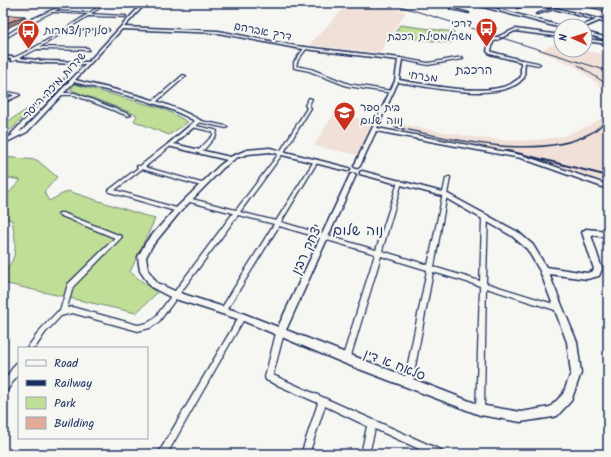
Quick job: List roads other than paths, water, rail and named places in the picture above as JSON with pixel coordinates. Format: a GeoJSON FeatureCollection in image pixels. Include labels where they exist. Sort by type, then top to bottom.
{"type":"FeatureCollection","features":[{"type":"Feature","properties":{"kind":"main road"},"geometry":{"type":"LineString","coordinates":[[471,3],[553,25]]}},
{"type":"Feature","properties":{"kind":"main road"},"geometry":{"type":"LineString","coordinates":[[476,3],[553,23]]}},
{"type":"Feature","properties":{"kind":"main road"},"geometry":{"type":"LineString","coordinates":[[593,32],[608,38]]}},
{"type":"Feature","properties":{"kind":"street"},"geometry":{"type":"LineString","coordinates":[[3,37],[67,3]]}},
{"type":"Feature","properties":{"kind":"street"},"geometry":{"type":"LineString","coordinates":[[50,11],[70,3]]}},
{"type":"Feature","properties":{"kind":"street"},"geometry":{"type":"LineString","coordinates":[[14,60],[38,48],[107,3]]}},
{"type":"Feature","properties":{"kind":"street","name":"שדרות מיכה רייסר"},"geometry":{"type":"LineString","coordinates":[[4,140],[25,131],[60,94],[84,63],[122,28],[144,3]]}},
{"type":"Feature","properties":{"kind":"street","name":"שדרות מיכה רייסר"},"geometry":{"type":"LineString","coordinates":[[4,140],[18,130],[144,3]]}},
{"type":"Feature","properties":{"kind":"street"},"geometry":{"type":"LineString","coordinates":[[468,13],[451,8],[471,3]]}},
{"type":"Feature","properties":{"kind":"street"},"geometry":{"type":"LineString","coordinates":[[517,7],[534,3],[599,19]]}},
{"type":"Feature","properties":{"kind":"street"},"geometry":{"type":"LineString","coordinates":[[534,3],[608,21]]}},
{"type":"Feature","properties":{"kind":"street"},"geometry":{"type":"LineString","coordinates":[[576,3],[608,10]]}},
{"type":"Feature","properties":{"kind":"street"},"geometry":{"type":"LineString","coordinates":[[537,14],[554,9]]}},
{"type":"Feature","properties":{"kind":"street"},"geometry":{"type":"LineString","coordinates":[[50,11],[125,16]]}},
{"type":"Feature","properties":{"kind":"street"},"geometry":{"type":"LineString","coordinates":[[593,23],[599,19]]}},
{"type":"Feature","properties":{"kind":"street","name":"דרך אברהם"},"geometry":{"type":"LineString","coordinates":[[122,28],[218,32],[306,48],[400,59]]}},
{"type":"Feature","properties":{"kind":"street"},"geometry":{"type":"LineString","coordinates":[[62,31],[108,30]]}},
{"type":"Feature","properties":{"kind":"street"},"geometry":{"type":"LineString","coordinates":[[538,64],[491,53],[489,51],[491,41],[515,30],[553,35]]}},
{"type":"Feature","properties":{"kind":"street"},"geometry":{"type":"LineString","coordinates":[[593,41],[608,43]]}},
{"type":"Feature","properties":{"kind":"street"},"geometry":{"type":"LineString","coordinates":[[38,48],[88,49]]}},
{"type":"Feature","properties":{"kind":"street"},"geometry":{"type":"LineString","coordinates":[[306,48],[303,54],[295,62],[295,67],[310,70],[348,84],[392,92]]}},
{"type":"Feature","properties":{"kind":"street"},"geometry":{"type":"LineString","coordinates":[[3,58],[42,64],[84,63]]}},
{"type":"Feature","properties":{"kind":"street"},"geometry":{"type":"LineString","coordinates":[[400,59],[428,64],[462,58]]}},
{"type":"Feature","properties":{"kind":"street","name":"יצחק רבין"},"geometry":{"type":"LineString","coordinates":[[280,333],[357,171],[397,81],[400,59]]}},
{"type":"Feature","properties":{"kind":"street","name":"מזרחי"},"geometry":{"type":"LineString","coordinates":[[397,81],[448,88],[496,90],[519,82],[523,77],[523,61]]}},
{"type":"Feature","properties":{"kind":"street"},"geometry":{"type":"LineString","coordinates":[[155,101],[184,76]]}},
{"type":"Feature","properties":{"kind":"street"},"geometry":{"type":"LineString","coordinates":[[72,80],[155,101],[187,114],[198,121],[226,127]]}},
{"type":"Feature","properties":{"kind":"street"},"geometry":{"type":"LineString","coordinates":[[3,92],[18,95],[3,102]]}},
{"type":"Feature","properties":{"kind":"street"},"geometry":{"type":"LineString","coordinates":[[60,94],[74,94],[129,115]]}},
{"type":"Feature","properties":{"kind":"street"},"geometry":{"type":"LineString","coordinates":[[32,347],[43,330],[59,314],[72,310],[138,328],[148,326],[156,321],[282,152],[309,108],[307,105],[310,99]]}},
{"type":"Feature","properties":{"kind":"street"},"geometry":{"type":"LineString","coordinates":[[178,210],[111,190],[198,121]]}},
{"type":"Feature","properties":{"kind":"street"},"geometry":{"type":"LineString","coordinates":[[193,126],[215,131],[215,135],[198,152]]}},
{"type":"Feature","properties":{"kind":"street"},"geometry":{"type":"LineString","coordinates":[[375,129],[522,158],[608,187]]}},
{"type":"Feature","properties":{"kind":"street"},"geometry":{"type":"LineString","coordinates":[[170,144],[231,159]]}},
{"type":"Feature","properties":{"kind":"street","name":"סלאח א דין"},"geometry":{"type":"LineString","coordinates":[[347,169],[282,152],[258,150],[247,152],[231,159],[178,210],[149,244],[142,257],[144,271],[154,285],[175,295],[242,317],[346,359],[480,410],[521,417],[553,412],[567,397],[576,373],[572,342],[544,270],[530,247],[515,234],[444,194],[357,171]]}},
{"type":"Feature","properties":{"kind":"street"},"geometry":{"type":"LineString","coordinates":[[222,311],[316,161]]}},
{"type":"Feature","properties":{"kind":"street"},"geometry":{"type":"LineString","coordinates":[[351,166],[357,171],[348,172],[347,169],[351,166]]}},
{"type":"Feature","properties":{"kind":"street"},"geometry":{"type":"LineString","coordinates":[[139,167],[203,185]]}},
{"type":"Feature","properties":{"kind":"street"},"geometry":{"type":"LineString","coordinates":[[408,383],[448,178]]}},
{"type":"Feature","properties":{"kind":"street"},"geometry":{"type":"LineString","coordinates":[[346,359],[400,182]]}},
{"type":"Feature","properties":{"kind":"street"},"geometry":{"type":"LineString","coordinates":[[188,200],[277,223],[430,268],[558,308]]}},
{"type":"Feature","properties":{"kind":"street"},"geometry":{"type":"LineString","coordinates":[[61,214],[119,237],[70,286],[64,312]]}},
{"type":"Feature","properties":{"kind":"street"},"geometry":{"type":"LineString","coordinates":[[480,410],[485,216]]}},
{"type":"Feature","properties":{"kind":"street"},"geometry":{"type":"LineString","coordinates":[[544,270],[587,276],[596,274],[598,269],[586,232],[608,234]]}},
{"type":"Feature","properties":{"kind":"street"},"geometry":{"type":"LineString","coordinates":[[162,454],[242,317]]}},
{"type":"Feature","properties":{"kind":"street"},"geometry":{"type":"LineString","coordinates":[[280,333],[269,377],[440,454]]}},
{"type":"Feature","properties":{"kind":"street"},"geometry":{"type":"LineString","coordinates":[[3,389],[18,367]]}},
{"type":"Feature","properties":{"kind":"street"},"geometry":{"type":"LineString","coordinates":[[305,454],[322,401]]}},
{"type":"Feature","properties":{"kind":"street"},"geometry":{"type":"LineString","coordinates":[[365,454],[372,423]]}},
{"type":"Feature","properties":{"kind":"railway"},"geometry":{"type":"LineString","coordinates":[[390,3],[608,71]]}},
{"type":"Feature","properties":{"kind":"railway"},"geometry":{"type":"LineString","coordinates":[[578,65],[608,85]]}},
{"type":"Feature","properties":{"kind":"railway"},"geometry":{"type":"LineString","coordinates":[[395,127],[467,142],[519,147],[545,146],[568,142],[589,134],[608,119]]}},
{"type":"Feature","properties":{"kind":"railway"},"geometry":{"type":"LineString","coordinates":[[505,150],[608,176]]}},
{"type":"Feature","properties":{"kind":"place","name":"דרכי משה/מסילת רכבת"},"geometry":{"type":"Point","coordinates":[487,48]}},
{"type":"Feature","properties":{"kind":"place","name":"סלניקין/צמרות"},"geometry":{"type":"Point","coordinates":[28,50]}},
{"type":"Feature","properties":{"kind":"place","name":"בית ספר נווה שלום"},"geometry":{"type":"Point","coordinates":[345,132]}},
{"type":"Feature","properties":{"kind":"district","name":"הרכבת"},"geometry":{"type":"Point","coordinates":[474,70]}},
{"type":"Feature","properties":{"kind":"district","name":"נוה שלום"},"geometry":{"type":"Point","coordinates":[358,230]}}]}
